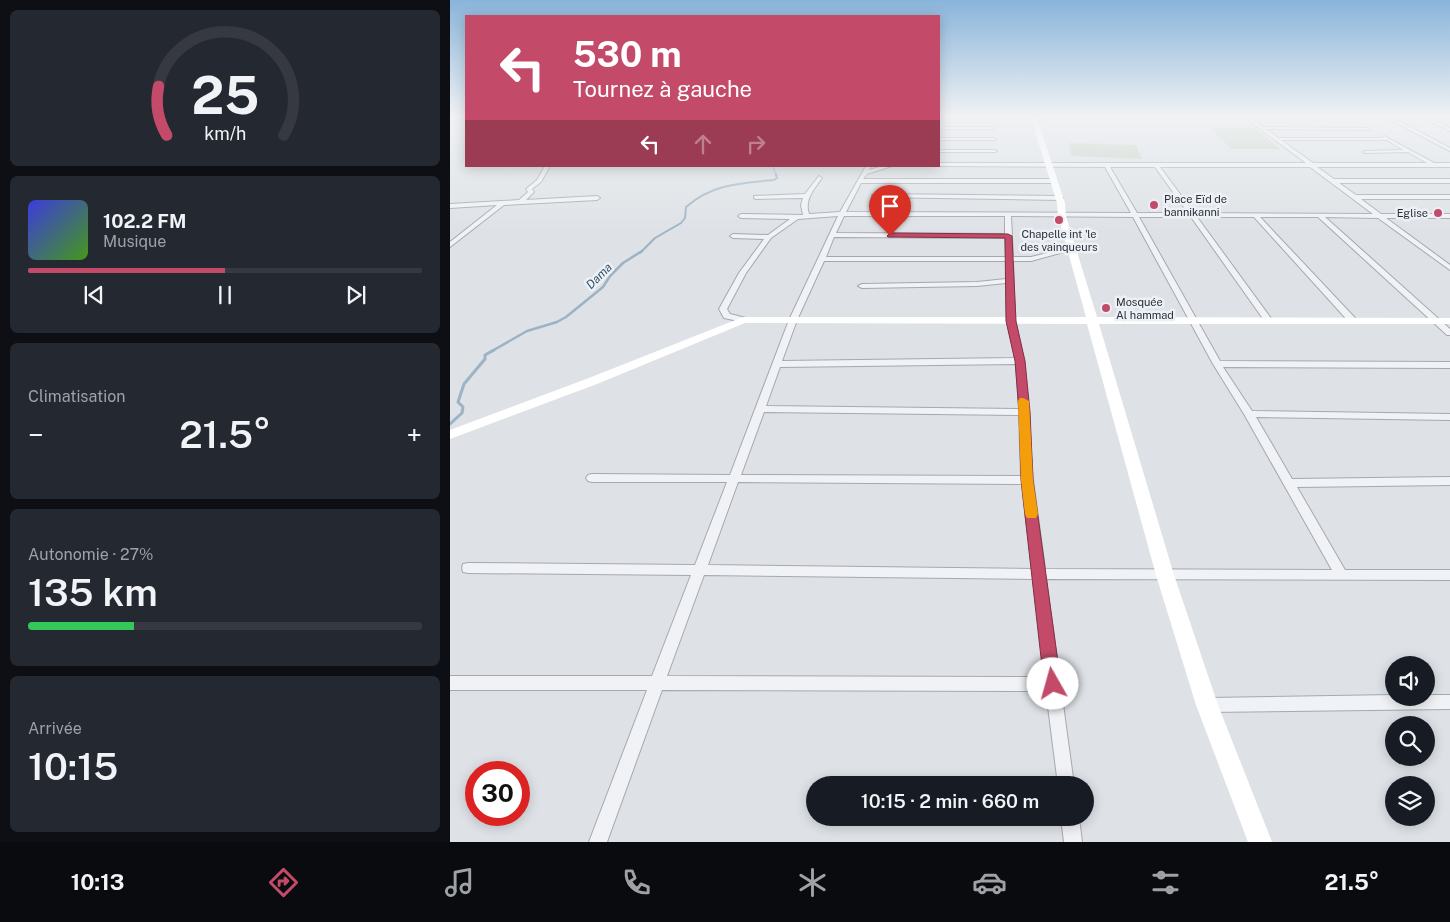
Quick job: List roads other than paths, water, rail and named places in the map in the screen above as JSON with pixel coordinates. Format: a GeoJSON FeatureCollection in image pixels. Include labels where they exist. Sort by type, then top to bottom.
{"type":"FeatureCollection","features":[{"type":"Feature","properties":{"kind":"street"},"geometry":{"type":"LineString","coordinates":[[995,154],[996,165]]}},
{"type":"Feature","properties":{"kind":"street"},"geometry":{"type":"LineString","coordinates":[[1045,154],[1060,198],[1062,216],[1165,576],[1207,706],[1260,842]]}},
{"type":"Feature","properties":{"kind":"street"},"geometry":{"type":"LineString","coordinates":[[1297,154],[1450,268]]}},
{"type":"Feature","properties":{"kind":"street"},"geometry":{"type":"LineString","coordinates":[[1415,154],[1434,165]]}},
{"type":"Feature","properties":{"kind":"street"},"geometry":{"type":"LineString","coordinates":[[940,165],[1450,165]]}},
{"type":"Feature","properties":{"kind":"street"},"geometry":{"type":"LineString","coordinates":[[1107,165],[1218,364],[1249,414],[1340,574]]}},
{"type":"Feature","properties":{"kind":"street"},"geometry":{"type":"LineString","coordinates":[[1156,165],[1269,321]]}},
{"type":"Feature","properties":{"kind":"street"},"geometry":{"type":"LineString","coordinates":[[1394,165],[1401,170]]}},
{"type":"Feature","properties":{"kind":"street"},"geometry":{"type":"LineString","coordinates":[[520,203],[530,194],[529,190],[539,181],[547,167]]}},
{"type":"Feature","properties":{"kind":"street"},"geometry":{"type":"LineString","coordinates":[[598,842],[793,320],[811,286],[840,214],[867,167]]}},
{"type":"Feature","properties":{"kind":"street"},"geometry":{"type":"LineString","coordinates":[[864,173],[886,167]]}},
{"type":"Feature","properties":{"kind":"street"},"geometry":{"type":"LineString","coordinates":[[1409,176],[1416,181]]}},
{"type":"Feature","properties":{"kind":"street"},"geometry":{"type":"LineString","coordinates":[[806,215],[803,205],[819,178]]}},
{"type":"Feature","properties":{"kind":"street"},"geometry":{"type":"LineString","coordinates":[[859,181],[1054,181]]}},
{"type":"Feature","properties":{"kind":"street"},"geometry":{"type":"LineString","coordinates":[[1333,181],[1450,181]]}},
{"type":"Feature","properties":{"kind":"street"},"geometry":{"type":"LineString","coordinates":[[756,196],[807,196]]}},
{"type":"Feature","properties":{"kind":"street"},"geometry":{"type":"LineString","coordinates":[[874,196],[1060,198]]}},
{"type":"Feature","properties":{"kind":"street"},"geometry":{"type":"LineString","coordinates":[[1354,197],[1450,197]]}},
{"type":"Feature","properties":{"kind":"street"},"geometry":{"type":"LineString","coordinates":[[450,206],[597,198]]}},
{"type":"Feature","properties":{"kind":"street"},"geometry":{"type":"LineString","coordinates":[[450,245],[502,204]]}},
{"type":"Feature","properties":{"kind":"street"},"geometry":{"type":"LineString","coordinates":[[1008,214],[1008,281],[1011,321],[1020,361],[1027,480],[1065,776]]}},
{"type":"Feature","properties":{"kind":"street"},"geometry":{"type":"LineString","coordinates":[[741,216],[1008,214],[1062,216],[1449,216]]}},
{"type":"Feature","properties":{"kind":"street"},"geometry":{"type":"LineString","coordinates":[[1319,215],[1450,333]]}},
{"type":"Feature","properties":{"kind":"street"},"geometry":{"type":"LineString","coordinates":[[1256,216],[1353,322]]}},
{"type":"Feature","properties":{"kind":"street"},"geometry":{"type":"LineString","coordinates":[[796,217],[769,237],[743,273],[723,309],[727,316],[743,320],[1450,321]]}},
{"type":"Feature","properties":{"kind":"street"},"geometry":{"type":"LineString","coordinates":[[831,235],[1008,236]]}},
{"type":"Feature","properties":{"kind":"street"},"geometry":{"type":"LineString","coordinates":[[733,236],[769,237]]}},
{"type":"Feature","properties":{"kind":"street"},"geometry":{"type":"LineString","coordinates":[[821,259],[1031,259],[1072,249]]}},
{"type":"Feature","properties":{"kind":"street"},"geometry":{"type":"LineString","coordinates":[[862,286],[977,284],[1008,281]]}},
{"type":"Feature","properties":{"kind":"street"},"geometry":{"type":"LineString","coordinates":[[450,435],[743,320]]}},
{"type":"Feature","properties":{"kind":"street"},"geometry":{"type":"LineString","coordinates":[[777,364],[1020,361]]}},
{"type":"Feature","properties":{"kind":"street"},"geometry":{"type":"LineString","coordinates":[[1218,364],[1450,365]]}},
{"type":"Feature","properties":{"kind":"street"},"geometry":{"type":"LineString","coordinates":[[760,409],[1024,412]]}},
{"type":"Feature","properties":{"kind":"street"},"geometry":{"type":"LineString","coordinates":[[1249,414],[1450,416]]}},
{"type":"Feature","properties":{"kind":"street"},"geometry":{"type":"LineString","coordinates":[[592,478],[1027,480]]}},
{"type":"Feature","properties":{"kind":"street"},"geometry":{"type":"LineString","coordinates":[[1289,483],[1450,481]]}},
{"type":"Feature","properties":{"kind":"street"},"geometry":{"type":"LineString","coordinates":[[468,568],[1039,573],[1165,576],[1340,574],[1450,576]]}},
{"type":"Feature","properties":{"kind":"street"},"geometry":{"type":"LineString","coordinates":[[450,683],[1053,684]]}},
{"type":"Feature","properties":{"kind":"street"},"geometry":{"type":"LineString","coordinates":[[1207,706],[1450,702]]}},
{"type":"Feature","properties":{"kind":"street"},"geometry":{"type":"LineString","coordinates":[[1071,826],[1073,842]]}},
{"type":"Feature","properties":{"kind":"waterway","name":"Dama"},"geometry":{"type":"LineString","coordinates":[[773,167],[776,176]]}},
{"type":"Feature","properties":{"kind":"waterway","name":"Dama"},"geometry":{"type":"LineString","coordinates":[[642,251],[655,238],[681,223],[685,218],[686,207],[706,193],[727,186],[774,180],[777,178],[776,174]]}},
{"type":"Feature","properties":{"kind":"waterway","name":"Dama"},"geometry":{"type":"LineString","coordinates":[[492,351],[527,331],[557,322],[566,317],[603,287],[610,276],[623,263],[642,251]]}},
{"type":"Feature","properties":{"kind":"waterway","name":"Dama"},"geometry":{"type":"LineString","coordinates":[[450,424],[462,413],[463,407],[458,402],[464,384],[485,359],[485,355],[494,350]]}},
{"type":"Feature","properties":{"kind":"place","name":"Place Eïd de bannikanni"},"geometry":{"type":"Point","coordinates":[1154,205]}},
{"type":"Feature","properties":{"kind":"place","name":"Eglise"},"geometry":{"type":"Point","coordinates":[1438,213]}},
{"type":"Feature","properties":{"kind":"place","name":"Chapelle int 'le des vainqueurs"},"geometry":{"type":"Point","coordinates":[1059,220]}},
{"type":"Feature","properties":{"kind":"place","name":"Mosquée Al hammad"},"geometry":{"type":"Point","coordinates":[1106,308]}}]}
